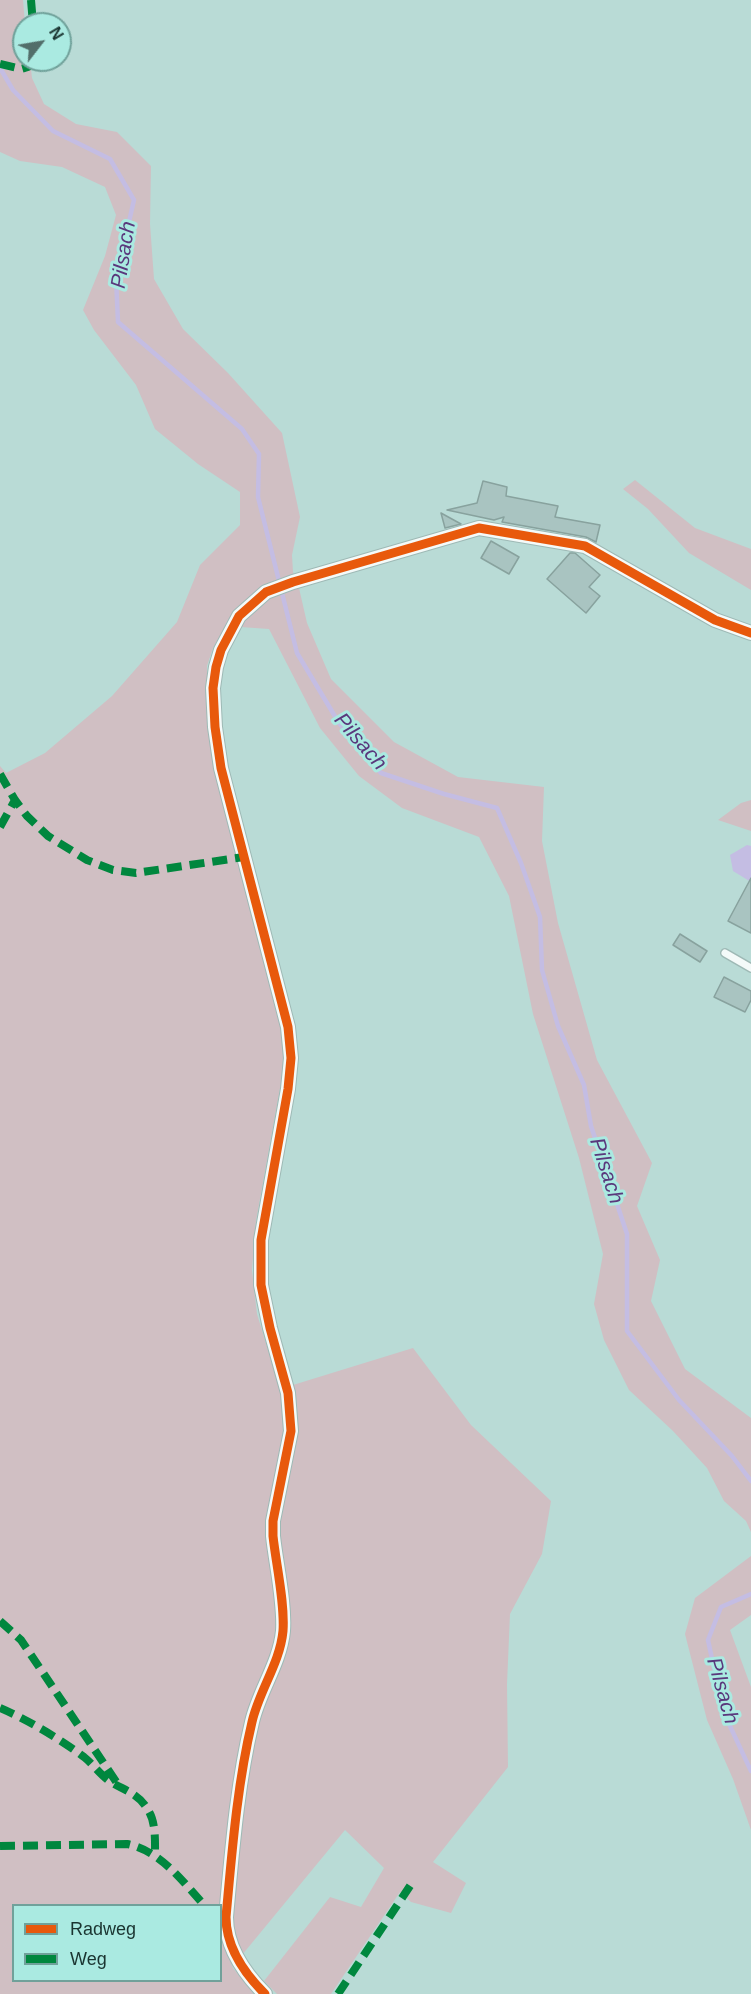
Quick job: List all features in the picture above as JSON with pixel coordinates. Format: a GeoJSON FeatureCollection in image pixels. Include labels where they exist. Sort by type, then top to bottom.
{"type":"FeatureCollection","features":[{"type":"Feature","properties":{"kind":"street"},"geometry":{"type":"LineString","coordinates":[[265,1994],[250,1979],[237,1960],[226,1929],[226,1917],[239,1796],[252,1718],[281,1646],[283,1628],[273,1521],[292,1420],[288,1393],[267,1317],[261,1285],[261,1240],[288,1089],[291,1058],[288,1027],[280,988],[221,768],[215,727],[213,688],[221,650],[239,616],[266,592],[292,582],[479,528],[585,546],[715,620],[751,633]]}},
{"type":"Feature","properties":{"kind":"lane"},"geometry":{"type":"LineString","coordinates":[[725,953],[751,968]]}},
{"type":"Feature","properties":{"kind":"shaded area"},"geometry":{"type":"Polygon","coordinates":[[[0,0],[23,0],[24,12],[12,12],[12,72],[31,72],[44,104],[76,124],[117,132],[151,166],[150,224],[154,279],[183,329],[228,373],[282,433],[300,517],[292,555],[293,572],[307,623],[331,679],[394,742],[458,777],[544,787],[542,841],[558,923],[597,1060],[652,1163],[637,1206],[660,1260],[651,1301],[685,1369],[751,1418],[751,1532],[746,1521],[724,1501],[707,1468],[673,1431],[629,1390],[604,1340],[594,1304],[603,1254],[579,1158],[533,1014],[509,896],[479,837],[402,808],[359,776],[320,728],[269,629],[226,626],[213,648],[207,666],[208,728],[283,1029],[285,1061],[256,1221],[252,1270],[257,1314],[280,1389],[413,1348],[471,1425],[551,1501],[542,1554],[510,1614],[507,1684],[508,1767],[433,1862],[466,1883],[451,1913],[411,1902],[400,1892],[331,1994],[277,1994],[264,1981],[330,1897],[361,1907],[384,1868],[345,1830],[242,1955],[222,1910],[222,1904],[12,1904],[12,1982],[222,1982],[222,1940],[233,1968],[254,1994],[0,1994],[0,766],[6,773],[45,753],[112,696],[177,622],[200,565],[240,525],[240,492],[198,464],[155,429],[136,385],[94,330],[83,310],[105,256],[116,215],[105,187],[62,167],[20,161],[0,152],[0,0]]]}},
{"type":"Feature","properties":{"kind":"shaded area"},"geometry":{"type":"Polygon","coordinates":[[[635,480],[695,528],[751,549],[751,590],[689,553],[648,509],[623,489],[635,480]]]}},
{"type":"Feature","properties":{"kind":"shaded area"},"geometry":{"type":"Polygon","coordinates":[[[751,800],[751,831],[718,820],[741,803],[751,800]]]}},
{"type":"Feature","properties":{"kind":"shaded area"},"geometry":{"type":"Polygon","coordinates":[[[747,845],[751,846],[751,882],[733,871],[730,855],[747,845]]]}},
{"type":"Feature","properties":{"kind":"shaded area"},"geometry":{"type":"Polygon","coordinates":[[[751,1556],[751,1615],[730,1630],[751,1687],[751,1830],[733,1779],[707,1720],[685,1634],[695,1598],[751,1556]]]}},
{"type":"Feature","properties":{"kind":"building"},"geometry":{"type":"Polygon","coordinates":[[[483,481],[507,487],[506,496],[558,506],[555,517],[600,525],[596,542],[586,537],[502,522],[504,517],[494,520],[447,510],[477,503],[483,481]]]}},
{"type":"Feature","properties":{"kind":"building"},"geometry":{"type":"Polygon","coordinates":[[[441,513],[461,524],[445,528],[441,513]]]}},
{"type":"Feature","properties":{"kind":"building"},"geometry":{"type":"Polygon","coordinates":[[[491,541],[519,557],[509,574],[481,558],[491,541]]]}},
{"type":"Feature","properties":{"kind":"building"},"geometry":{"type":"Polygon","coordinates":[[[570,553],[575,553],[600,575],[589,587],[600,596],[586,613],[547,579],[570,553]]]}},
{"type":"Feature","properties":{"kind":"building"},"geometry":{"type":"Polygon","coordinates":[[[751,878],[751,933],[728,921],[751,878]]]}},
{"type":"Feature","properties":{"kind":"building"},"geometry":{"type":"Polygon","coordinates":[[[680,934],[707,951],[700,962],[673,945],[680,934]]]}},
{"type":"Feature","properties":{"kind":"building"},"geometry":{"type":"Polygon","coordinates":[[[724,977],[751,991],[751,1000],[745,1012],[714,997],[724,977]]]}},
{"type":"Feature","properties":{"kind":"waterway","name":"Pilsach"},"geometry":{"type":"LineString","coordinates":[[0,68],[13,90],[53,131],[110,159],[134,200],[116,278],[118,322],[242,429],[259,454],[258,497],[297,653],[339,723],[381,773],[444,794],[497,808],[521,863],[540,917],[542,970],[558,1026],[584,1085],[591,1126],[627,1234],[627,1331],[679,1400],[732,1456],[751,1481]]}},
{"type":"Feature","properties":{"kind":"waterway","name":"Pilsach"},"geometry":{"type":"LineString","coordinates":[[751,1594],[721,1607],[708,1640],[723,1711],[751,1771]]}},
{"type":"Feature","properties":{"kind":"marked path"},"geometry":{"type":"LineString","coordinates":[[31,0],[32,12]]}},
{"type":"Feature","properties":{"kind":"marked path"},"geometry":{"type":"LineString","coordinates":[[0,64],[12,67]]}},
{"type":"Feature","properties":{"kind":"marked path"},"geometry":{"type":"LineString","coordinates":[[0,774],[27,816],[48,836],[87,860],[113,870],[136,873],[244,857]]}},
{"type":"Feature","properties":{"kind":"marked path"},"geometry":{"type":"LineString","coordinates":[[0,827],[15,800]]}},
{"type":"Feature","properties":{"kind":"marked path"},"geometry":{"type":"LineString","coordinates":[[0,1621],[21,1640],[117,1783]]}},
{"type":"Feature","properties":{"kind":"marked path"},"geometry":{"type":"LineString","coordinates":[[0,1708],[65,1743],[84,1757],[107,1780],[141,1800],[152,1820],[155,1832],[155,1855]]}},
{"type":"Feature","properties":{"kind":"marked path"},"geometry":{"type":"LineString","coordinates":[[0,1846],[127,1844],[161,1860],[203,1904]]}},
{"type":"Feature","properties":{"kind":"marked path"},"geometry":{"type":"LineString","coordinates":[[338,1994],[414,1880]]}},
{"type":"Feature","properties":{"kind":"cycle path"},"geometry":{"type":"LineString","coordinates":[[265,1994],[243,1969],[229,1939],[226,1917],[242,1770],[255,1711],[278,1654],[283,1631],[283,1608],[273,1521],[291,1431],[288,1393],[261,1285],[261,1240],[288,1089],[291,1058],[288,1027],[221,768],[215,727],[213,688],[221,650],[239,616],[266,592],[293,582],[479,528],[585,546],[715,620],[751,633]]}}]}
